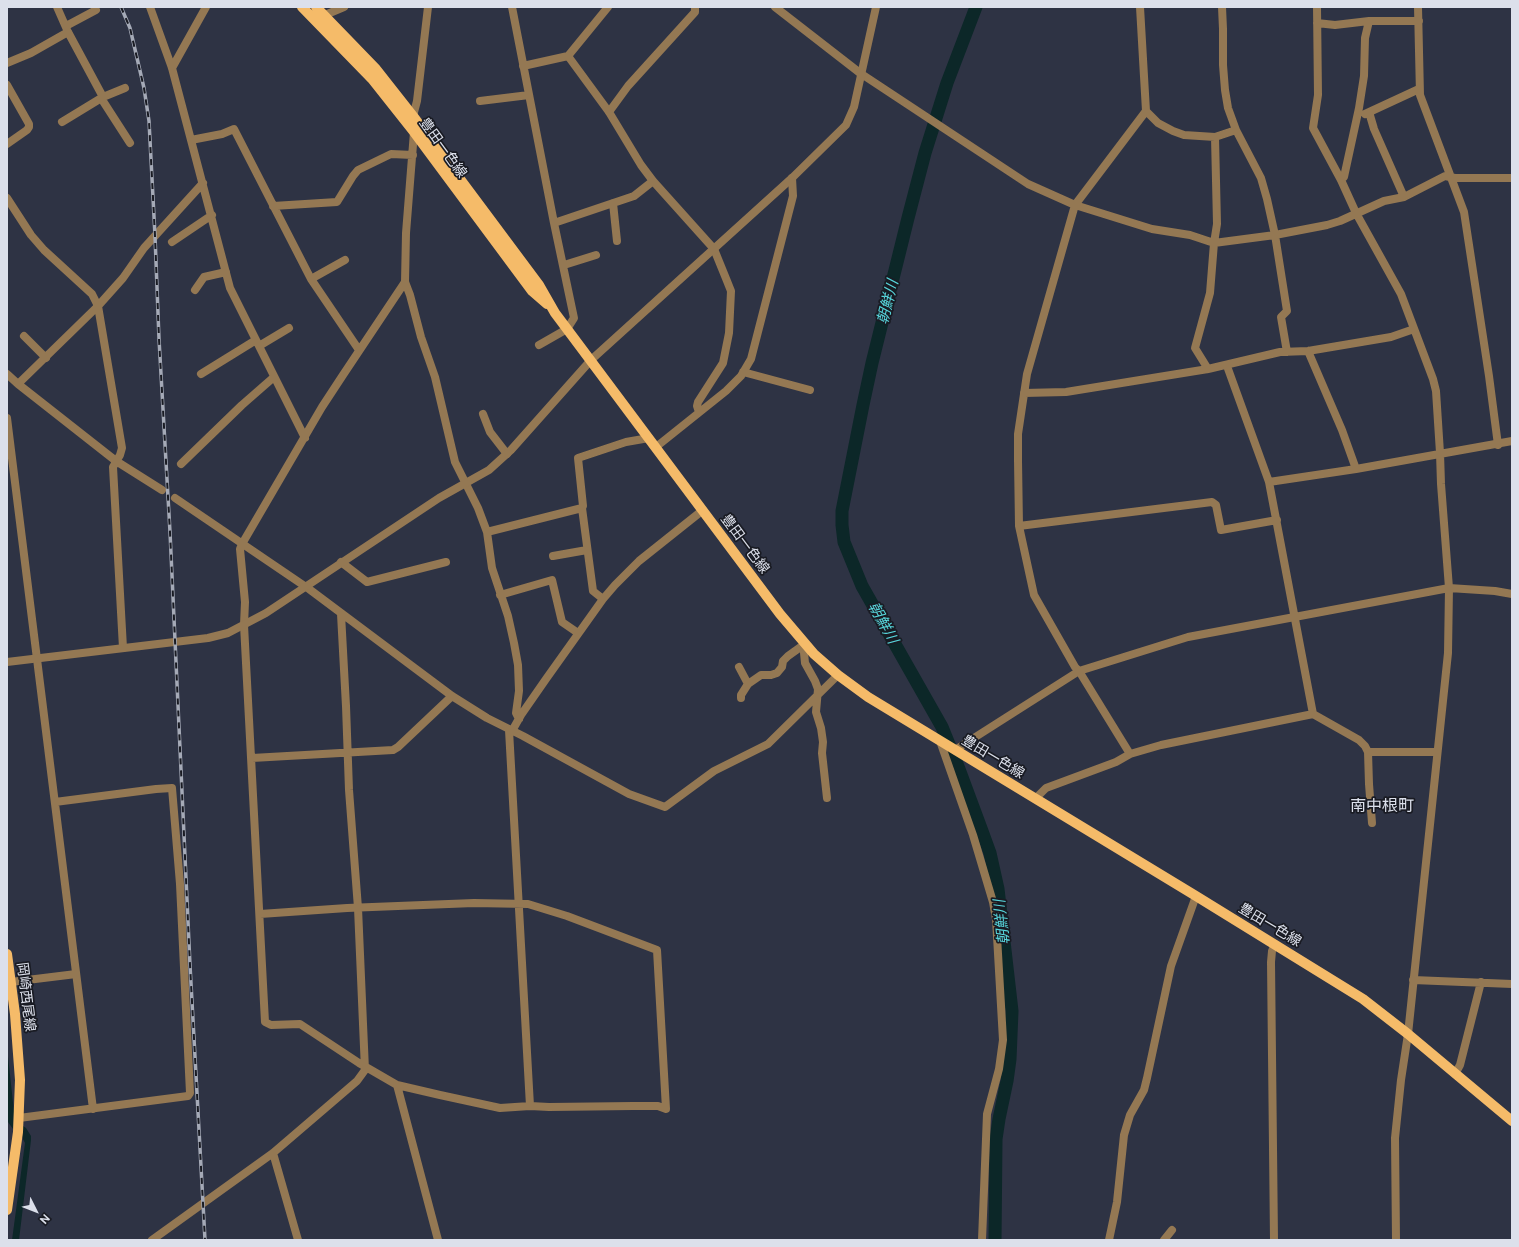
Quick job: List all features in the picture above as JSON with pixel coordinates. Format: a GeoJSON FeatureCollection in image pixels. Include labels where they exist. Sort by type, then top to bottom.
{"type":"FeatureCollection","features":[{"type":"Feature","properties":{"kind":"main road","name":"豊田一色線"},"geometry":{"type":"LineString","coordinates":[[302,7],[368,74],[414,132],[532,291],[555,313]]}},
{"type":"Feature","properties":{"kind":"main road","name":"豊田一色線"},"geometry":{"type":"LineString","coordinates":[[316,7],[376,69],[413,116],[539,285],[555,313],[803,644],[838,675],[868,697],[1276,944],[1363,999],[1408,1034],[1512,1121]]}},
{"type":"Feature","properties":{"kind":"main road","name":"岡崎西尾線"},"geometry":{"type":"LineString","coordinates":[[7,954],[18,1046],[20,1080],[18,1132],[7,1210]]}},
{"type":"Feature","properties":{"kind":"street"},"geometry":{"type":"LineString","coordinates":[[57,7],[102,98],[130,143]]}},
{"type":"Feature","properties":{"kind":"street"},"geometry":{"type":"LineString","coordinates":[[150,7],[172,68],[212,215],[230,288],[305,438]]}},
{"type":"Feature","properties":{"kind":"street"},"geometry":{"type":"LineString","coordinates":[[172,68],[206,7]]}},
{"type":"Feature","properties":{"kind":"street"},"geometry":{"type":"LineString","coordinates":[[325,15],[344,7]]}},
{"type":"Feature","properties":{"kind":"street"},"geometry":{"type":"LineString","coordinates":[[413,116],[417,101],[428,7]]}},
{"type":"Feature","properties":{"kind":"street"},"geometry":{"type":"LineString","coordinates":[[512,7],[574,318],[567,329],[539,345]]}},
{"type":"Feature","properties":{"kind":"street"},"geometry":{"type":"LineString","coordinates":[[523,66],[568,56],[608,7]]}},
{"type":"Feature","properties":{"kind":"street"},"geometry":{"type":"LineString","coordinates":[[609,112],[628,86],[695,12],[695,7]]}},
{"type":"Feature","properties":{"kind":"street"},"geometry":{"type":"LineString","coordinates":[[775,7],[860,73],[1028,184],[1075,205],[1152,229],[1190,235],[1214,243],[1275,235],[1327,225],[1384,201],[1404,197],[1445,176],[1512,178]]}},
{"type":"Feature","properties":{"kind":"street"},"geometry":{"type":"LineString","coordinates":[[7,662],[208,638],[228,633],[266,613],[408,518],[489,470],[507,454],[591,360],[792,178],[846,125],[854,106],[860,73],[876,7]]}},
{"type":"Feature","properties":{"kind":"street"},"geometry":{"type":"LineString","coordinates":[[1130,754],[1079,671],[1075,667],[1034,595],[1019,526],[1018,434],[1027,374],[1075,205],[1146,111],[1140,7]]}},
{"type":"Feature","properties":{"kind":"street"},"geometry":{"type":"LineString","coordinates":[[1222,7],[1223,65],[1228,108],[1236,130],[1261,178],[1275,235],[1287,311],[1281,318],[1287,352]]}},
{"type":"Feature","properties":{"kind":"street"},"geometry":{"type":"LineString","coordinates":[[1317,7],[1318,95],[1312,125],[1341,180],[1356,213],[1401,294],[1433,379],[1436,391],[1449,588],[1448,653],[1408,1034],[1401,1080],[1395,1138],[1396,1240]]}},
{"type":"Feature","properties":{"kind":"street"},"geometry":{"type":"LineString","coordinates":[[1418,7],[1420,95],[1464,212],[1498,445]]}},
{"type":"Feature","properties":{"kind":"street"},"geometry":{"type":"LineString","coordinates":[[7,63],[31,53],[96,10]]}},
{"type":"Feature","properties":{"kind":"street"},"geometry":{"type":"LineString","coordinates":[[1317,23],[1335,25],[1369,21],[1419,21]]}},
{"type":"Feature","properties":{"kind":"street"},"geometry":{"type":"LineString","coordinates":[[1341,180],[1344,177],[1364,76],[1365,38],[1369,21]]}},
{"type":"Feature","properties":{"kind":"street"},"geometry":{"type":"LineString","coordinates":[[568,56],[609,112],[641,165],[653,181],[714,249],[731,291],[729,334],[723,363],[698,402],[697,406],[699,412]]}},
{"type":"Feature","properties":{"kind":"street"},"geometry":{"type":"LineString","coordinates":[[7,85],[29,126],[27,130],[7,144]]}},
{"type":"Feature","properties":{"kind":"street"},"geometry":{"type":"LineString","coordinates":[[62,122],[102,98],[125,88]]}},
{"type":"Feature","properties":{"kind":"street"},"geometry":{"type":"LineString","coordinates":[[1357,114],[1361,115],[1369,112],[1419,89]]}},
{"type":"Feature","properties":{"kind":"street"},"geometry":{"type":"LineString","coordinates":[[480,102],[529,95]]}},
{"type":"Feature","properties":{"kind":"street"},"geometry":{"type":"LineString","coordinates":[[1146,111],[1158,123],[1173,131],[1196,136],[1215,137],[1236,130]]}},
{"type":"Feature","properties":{"kind":"street"},"geometry":{"type":"LineString","coordinates":[[1369,112],[1374,129],[1404,197]]}},
{"type":"Feature","properties":{"kind":"street"},"geometry":{"type":"LineString","coordinates":[[191,140],[222,134],[234,129],[272,206],[311,279],[359,350]]}},
{"type":"Feature","properties":{"kind":"street"},"geometry":{"type":"LineString","coordinates":[[414,132],[406,233],[405,282],[434,377],[455,462],[478,508],[487,532],[492,568],[508,616],[518,665],[516,713],[519,719]]}},
{"type":"Feature","properties":{"kind":"street"},"geometry":{"type":"LineString","coordinates":[[1208,369],[1195,348],[1210,293],[1217,224],[1215,137]]}},
{"type":"Feature","properties":{"kind":"street"},"geometry":{"type":"LineString","coordinates":[[272,206],[337,202],[358,170],[391,154],[413,155]]}},
{"type":"Feature","properties":{"kind":"street"},"geometry":{"type":"LineString","coordinates":[[656,447],[726,391],[743,372],[751,359],[793,196],[792,178]]}},
{"type":"Feature","properties":{"kind":"street"},"geometry":{"type":"LineString","coordinates":[[554,223],[634,196],[653,181]]}},
{"type":"Feature","properties":{"kind":"street"},"geometry":{"type":"LineString","coordinates":[[18,384],[98,306],[123,278],[156,234],[203,183]]}},
{"type":"Feature","properties":{"kind":"street"},"geometry":{"type":"LineString","coordinates":[[7,199],[31,235],[70,275],[92,294],[98,306],[122,448],[120,455],[113,465],[113,471],[124,648]]}},
{"type":"Feature","properties":{"kind":"street"},"geometry":{"type":"LineString","coordinates":[[613,203],[617,241]]}},
{"type":"Feature","properties":{"kind":"street"},"geometry":{"type":"LineString","coordinates":[[172,242],[212,215]]}},
{"type":"Feature","properties":{"kind":"street"},"geometry":{"type":"LineString","coordinates":[[564,266],[596,255]]}},
{"type":"Feature","properties":{"kind":"street"},"geometry":{"type":"LineString","coordinates":[[311,279],[345,260]]}},
{"type":"Feature","properties":{"kind":"street"},"geometry":{"type":"LineString","coordinates":[[194,290],[204,277],[226,272]]}},
{"type":"Feature","properties":{"kind":"street"},"geometry":{"type":"LineString","coordinates":[[260,914],[474,903],[520,904],[536,906],[657,950],[666,1108],[658,1106],[549,1108],[530,1106],[500,1108],[397,1085],[366,1068],[300,1024],[270,1025],[265,1022],[244,625],[245,602],[240,549],[334,388],[405,282]]}},
{"type":"Feature","properties":{"kind":"street"},"geometry":{"type":"LineString","coordinates":[[201,374],[257,343],[290,328]]}},
{"type":"Feature","properties":{"kind":"street"},"geometry":{"type":"LineString","coordinates":[[1024,393],[1066,392],[1227,366],[1260,357],[1287,352],[1308,351],[1391,337],[1414,329]]}},
{"type":"Feature","properties":{"kind":"street"},"geometry":{"type":"LineString","coordinates":[[24,336],[46,358]]}},
{"type":"Feature","properties":{"kind":"street"},"geometry":{"type":"LineString","coordinates":[[1308,351],[1342,430],[1356,469]]}},
{"type":"Feature","properties":{"kind":"street"},"geometry":{"type":"LineString","coordinates":[[1227,366],[1269,482],[1313,714]]}},
{"type":"Feature","properties":{"kind":"street"},"geometry":{"type":"LineString","coordinates":[[743,372],[810,390]]}},
{"type":"Feature","properties":{"kind":"street"},"geometry":{"type":"LineString","coordinates":[[7,374],[116,460],[162,490]]}},
{"type":"Feature","properties":{"kind":"street"},"geometry":{"type":"LineString","coordinates":[[180,464],[274,377]]}},
{"type":"Feature","properties":{"kind":"street"},"geometry":{"type":"LineString","coordinates":[[483,414],[490,432],[507,454]]}},
{"type":"Feature","properties":{"kind":"street"},"geometry":{"type":"LineString","coordinates":[[7,418],[93,1109]]}},
{"type":"Feature","properties":{"kind":"street"},"geometry":{"type":"LineString","coordinates":[[603,599],[592,591],[582,508],[578,458],[626,442],[649,438]]}},
{"type":"Feature","properties":{"kind":"street"},"geometry":{"type":"LineString","coordinates":[[1269,482],[1356,469],[1440,453],[1498,445],[1512,441]]}},
{"type":"Feature","properties":{"kind":"street"},"geometry":{"type":"LineString","coordinates":[[175,498],[304,587],[452,696],[487,718],[629,794],[665,807],[714,771],[768,744],[838,675]]}},
{"type":"Feature","properties":{"kind":"street"},"geometry":{"type":"LineString","coordinates":[[1019,526],[1212,502],[1216,505],[1221,530],[1276,520]]}},
{"type":"Feature","properties":{"kind":"street"},"geometry":{"type":"LineString","coordinates":[[487,532],[582,508]]}},
{"type":"Feature","properties":{"kind":"street"},"geometry":{"type":"LineString","coordinates":[[530,1106],[511,730],[603,599],[639,561],[703,510]]}},
{"type":"Feature","properties":{"kind":"street"},"geometry":{"type":"LineString","coordinates":[[553,556],[588,550]]}},
{"type":"Feature","properties":{"kind":"street"},"geometry":{"type":"LineString","coordinates":[[341,562],[367,582],[446,562]]}},
{"type":"Feature","properties":{"kind":"street"},"geometry":{"type":"LineString","coordinates":[[500,595],[552,580],[562,622],[578,634]]}},
{"type":"Feature","properties":{"kind":"street"},"geometry":{"type":"LineString","coordinates":[[958,752],[1079,671],[1188,637],[1449,588],[1495,591],[1512,594]]}},
{"type":"Feature","properties":{"kind":"street"},"geometry":{"type":"LineString","coordinates":[[152,1240],[273,1153],[357,1081],[365,1072],[358,908],[349,790],[341,614]]}},
{"type":"Feature","properties":{"kind":"street"},"geometry":{"type":"LineString","coordinates":[[741,698],[748,684],[761,675],[771,675],[777,672],[782,667],[783,662],[803,644]]}},
{"type":"Feature","properties":{"kind":"street"},"geometry":{"type":"LineString","coordinates":[[803,644],[805,663],[818,689],[816,712],[821,728],[823,742],[822,753],[827,798]]}},
{"type":"Feature","properties":{"kind":"street"},"geometry":{"type":"LineString","coordinates":[[739,667],[748,684]]}},
{"type":"Feature","properties":{"kind":"street"},"geometry":{"type":"LineString","coordinates":[[252,758],[393,750],[452,696]]}},
{"type":"Feature","properties":{"kind":"street"},"geometry":{"type":"LineString","coordinates":[[1035,799],[1046,788],[1116,762],[1130,754],[1161,745],[1313,714],[1359,740],[1365,746],[1368,752],[1372,823]]}},
{"type":"Feature","properties":{"kind":"street"},"geometry":{"type":"LineString","coordinates":[[941,741],[973,835],[993,902],[996,920],[1003,1040],[999,1069],[987,1114],[982,1240]]}},
{"type":"Feature","properties":{"kind":"street"},"geometry":{"type":"LineString","coordinates":[[1368,752],[1437,752]]}},
{"type":"Feature","properties":{"kind":"street"},"geometry":{"type":"LineString","coordinates":[[19,1119],[188,1096],[190,1093],[180,884],[172,788],[55,802]]}},
{"type":"Feature","properties":{"kind":"street"},"geometry":{"type":"LineString","coordinates":[[1110,1240],[1117,1202],[1124,1135],[1130,1115],[1144,1090],[1171,966],[1196,896]]}},
{"type":"Feature","properties":{"kind":"street"},"geometry":{"type":"LineString","coordinates":[[1274,1240],[1271,962],[1272,951],[1276,944]]}},
{"type":"Feature","properties":{"kind":"street"},"geometry":{"type":"LineString","coordinates":[[11,982],[76,974]]}},
{"type":"Feature","properties":{"kind":"street"},"geometry":{"type":"LineString","coordinates":[[1413,980],[1512,984]]}},
{"type":"Feature","properties":{"kind":"street"},"geometry":{"type":"LineString","coordinates":[[1455,1074],[1460,1065],[1481,982]]}},
{"type":"Feature","properties":{"kind":"street"},"geometry":{"type":"LineString","coordinates":[[397,1085],[438,1240]]}},
{"type":"Feature","properties":{"kind":"street"},"geometry":{"type":"LineString","coordinates":[[273,1153],[298,1240]]}},
{"type":"Feature","properties":{"kind":"street"},"geometry":{"type":"LineString","coordinates":[[1164,1240],[1172,1230]]}},
{"type":"Feature","properties":{"kind":"shaded area"},"geometry":{"type":"Polygon","coordinates":[[[7,1047],[14,1112],[13,1129],[8,1122],[7,1114],[7,1047]]]}},
{"type":"Feature","properties":{"kind":"shaded area"},"geometry":{"type":"Polygon","coordinates":[[[23,1126],[31,1136],[31,1140],[19,1240],[12,1240],[25,1143],[22,1137],[23,1126]]]}},
{"type":"Feature","properties":{"kind":"waterway","name":"朝鮮川"},"geometry":{"type":"LineString","coordinates":[[976,7],[947,83],[925,153],[908,218],[872,363],[842,511],[842,525],[844,542],[862,586],[942,727],[990,853],[998,889],[1012,1011],[1010,1059],[996,1139],[995,1240]]}},
{"type":"Feature","properties":{"kind":"railway"},"geometry":{"type":"LineString","coordinates":[[121,7],[130,28],[144,88],[149,121],[190,965],[205,1240]]}},
{"type":"Feature","properties":{"kind":"district","name":"南中根町"},"geometry":{"type":"Point","coordinates":[1382,806]}}]}
